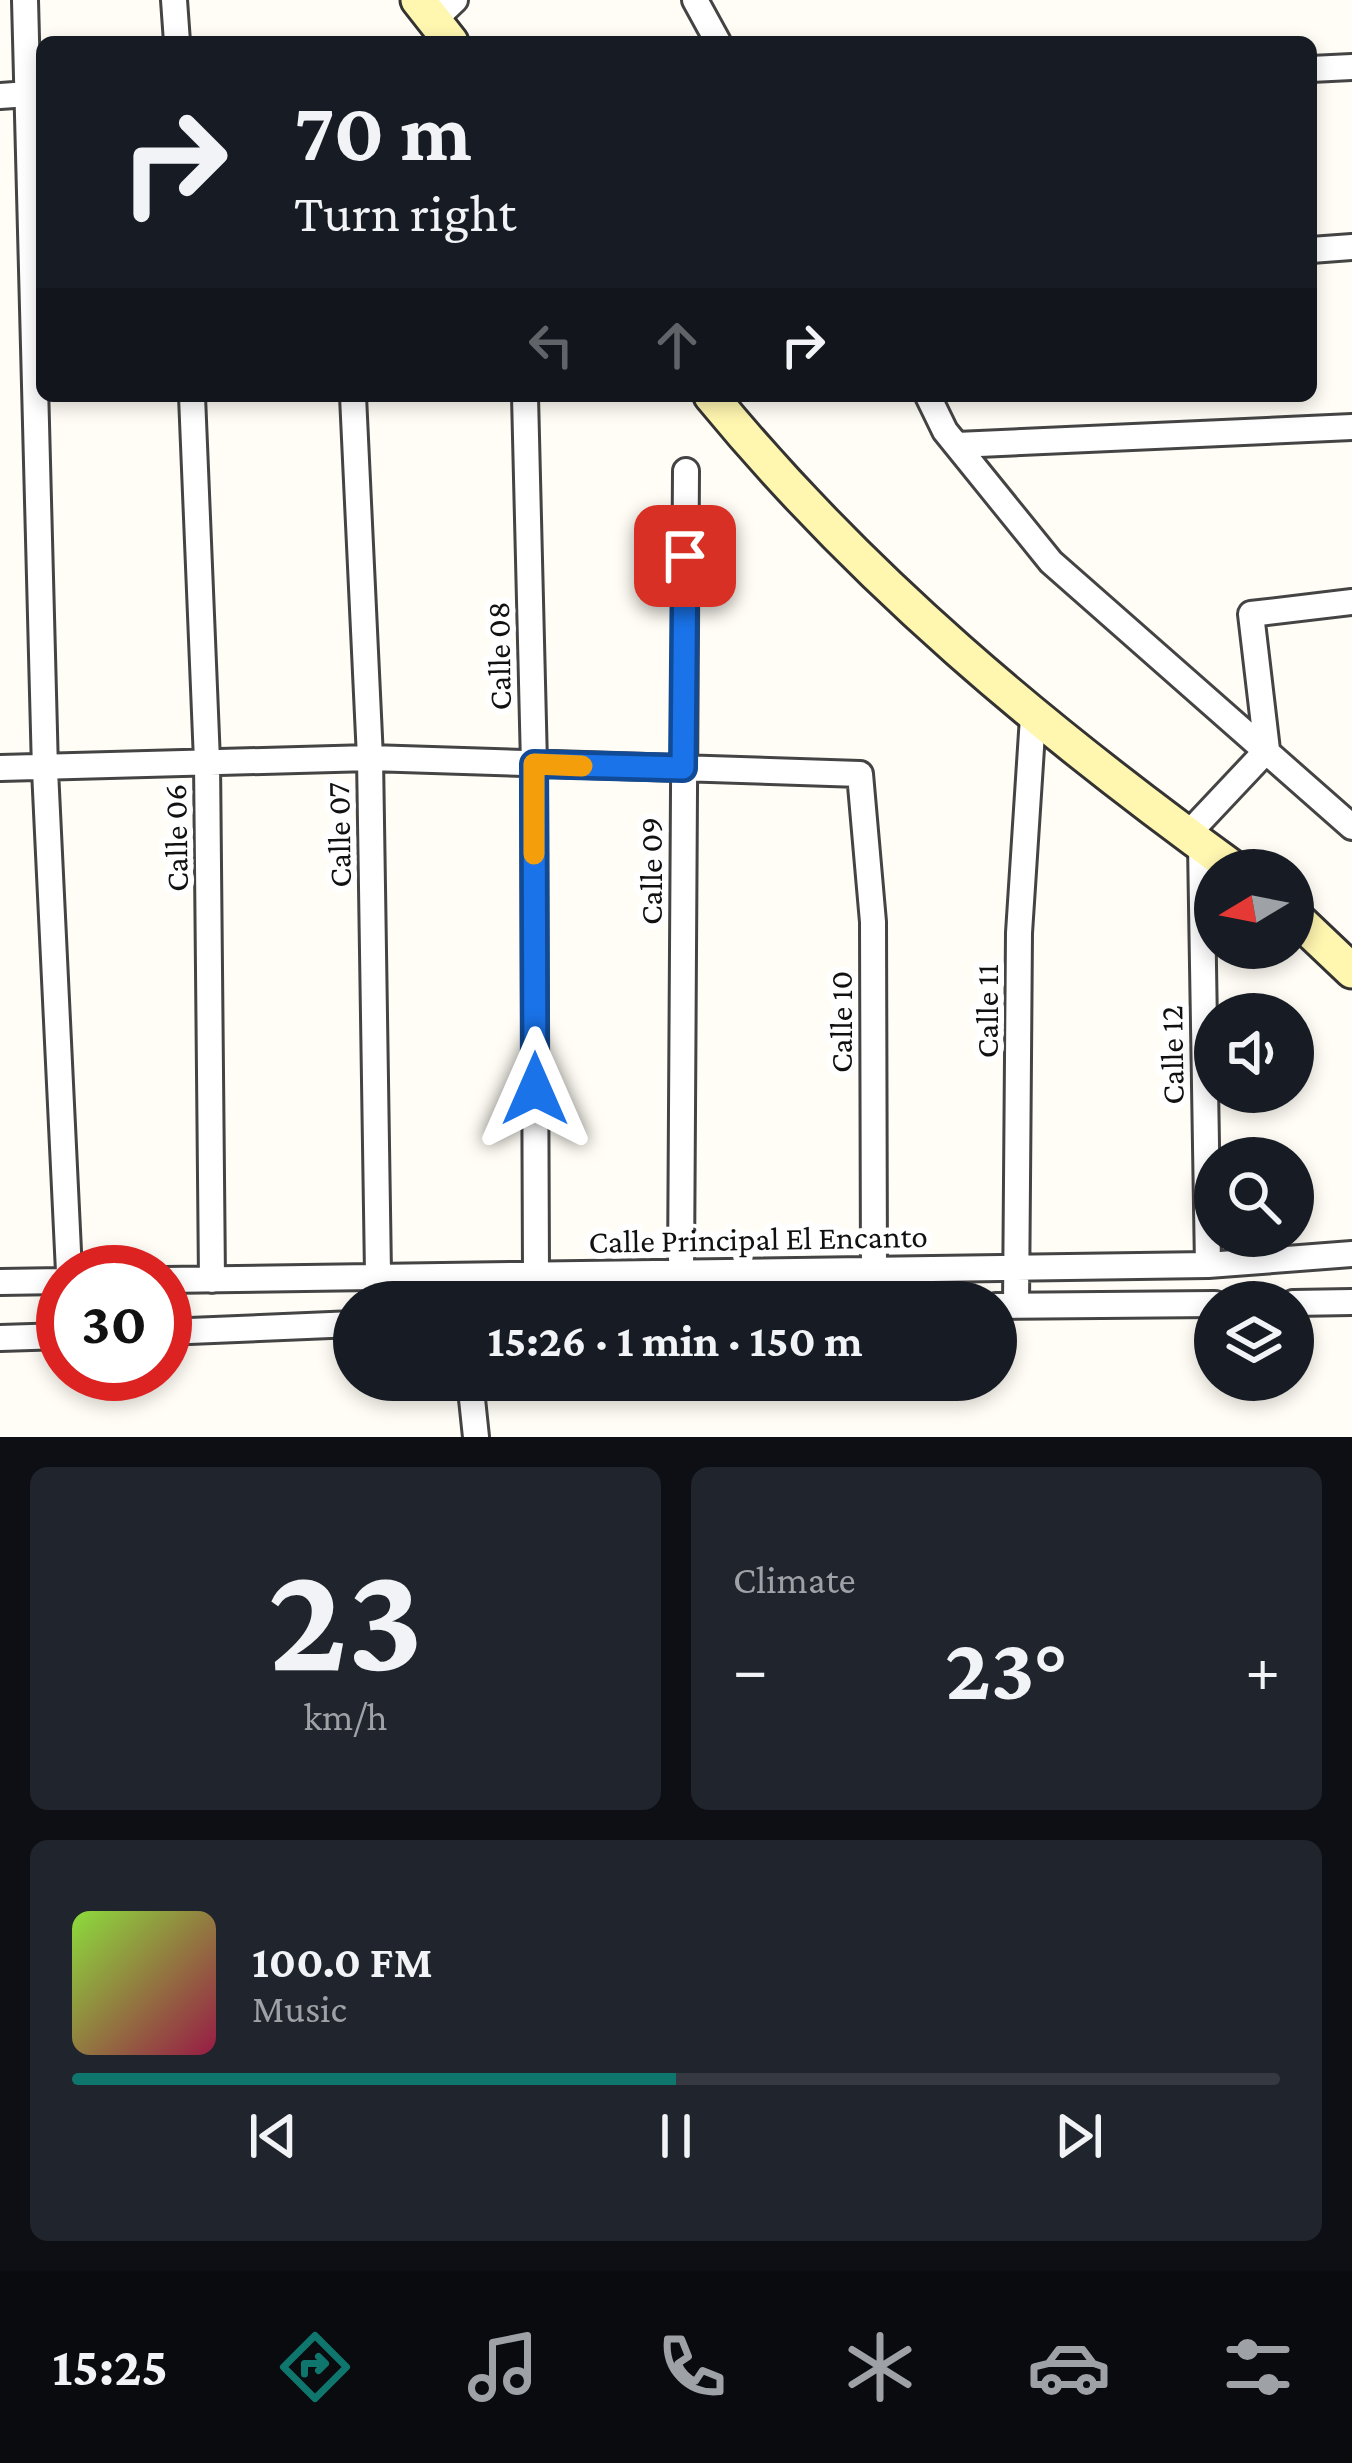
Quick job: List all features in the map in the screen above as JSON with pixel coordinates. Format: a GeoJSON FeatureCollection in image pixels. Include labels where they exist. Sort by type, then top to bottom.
{"type":"FeatureCollection","features":[{"type":"Feature","properties":{"kind":"street"},"geometry":{"type":"LineString","coordinates":[[0,96],[36,93],[25,0]]}},
{"type":"Feature","properties":{"kind":"street"},"geometry":{"type":"LineString","coordinates":[[174,0],[177,36]]}},
{"type":"Feature","properties":{"kind":"street"},"geometry":{"type":"LineString","coordinates":[[694,0],[715,36]]}},
{"type":"Feature","properties":{"kind":"street"},"geometry":{"type":"LineString","coordinates":[[1317,69],[1352,67]]}},
{"type":"Feature","properties":{"kind":"street"},"geometry":{"type":"LineString","coordinates":[[1317,250],[1352,247]]}},
{"type":"Feature","properties":{"kind":"street"},"geometry":{"type":"LineString","coordinates":[[40,402],[45,770],[68,1245]]}},
{"type":"Feature","properties":{"kind":"street","name":"Calle 06"},"geometry":{"type":"LineString","coordinates":[[192,402],[207,761],[212,1280]]}},
{"type":"Feature","properties":{"kind":"street","name":"Calle 07"},"geometry":{"type":"LineString","coordinates":[[353,402],[370,758],[378,1274]]}},
{"type":"Feature","properties":{"kind":"street","name":"Calle 08"},"geometry":{"type":"LineString","coordinates":[[525,402],[534,764],[536,1274]]}},
{"type":"Feature","properties":{"kind":"street"},"geometry":{"type":"LineString","coordinates":[[716,402],[827,531],[1033,717],[1207,849]]}},
{"type":"Feature","properties":{"kind":"street"},"geometry":{"type":"LineString","coordinates":[[931,402],[957,446],[1052,562],[1154,658],[1343,805],[1352,827]]}},
{"type":"Feature","properties":{"kind":"street"},"geometry":{"type":"LineString","coordinates":[[957,446],[1352,427]]}},
{"type":"Feature","properties":{"kind":"street","name":"Calle 09"},"geometry":{"type":"LineString","coordinates":[[682,1271],[686,471]]}},
{"type":"Feature","properties":{"kind":"street"},"geometry":{"type":"LineString","coordinates":[[1194,840],[1267,750],[1251,614],[1352,602]]}},
{"type":"Feature","properties":{"kind":"street","name":"Calle 11"},"geometry":{"type":"LineString","coordinates":[[1013,1281],[1017,1266],[1019,933],[1033,717]]}},
{"type":"Feature","properties":{"kind":"street"},"geometry":{"type":"LineString","coordinates":[[0,768],[370,758],[683,768]]}},
{"type":"Feature","properties":{"kind":"street","name":"Calle 10"},"geometry":{"type":"LineString","coordinates":[[683,768],[860,774],[873,922],[874,1270]]}},
{"type":"Feature","properties":{"kind":"street","name":"Calle 12"},"geometry":{"type":"LineString","coordinates":[[1194,840],[1208,1265]]}},
{"type":"Feature","properties":{"kind":"street"},"geometry":{"type":"LineString","coordinates":[[1314,935],[1352,971]]}},
{"type":"Feature","properties":{"kind":"street","name":"Calle Principal El Encanto"},"geometry":{"type":"LineString","coordinates":[[502,1281],[536,1274],[1208,1265],[1352,1254]]}},
{"type":"Feature","properties":{"kind":"street","name":"Calle Principal El Encanto"},"geometry":{"type":"LineString","coordinates":[[192,1280],[378,1274],[418,1281]]}},
{"type":"Feature","properties":{"kind":"street"},"geometry":{"type":"LineString","coordinates":[[0,1282],[36,1281]]}},
{"type":"Feature","properties":{"kind":"street"},"geometry":{"type":"LineString","coordinates":[[1314,1303],[1352,1302]]}},
{"type":"Feature","properties":{"kind":"street"},"geometry":{"type":"LineString","coordinates":[[1017,1306],[1194,1304]]}},
{"type":"Feature","properties":{"kind":"street"},"geometry":{"type":"LineString","coordinates":[[192,1330],[333,1325]]}},
{"type":"Feature","properties":{"kind":"street"},"geometry":{"type":"LineString","coordinates":[[0,1338],[36,1337]]}},
{"type":"Feature","properties":{"kind":"street"},"geometry":{"type":"LineString","coordinates":[[472,1401],[476,1437]]}},
{"type":"Feature","properties":{"kind":"slow traffic"},"geometry":{"type":"LineString","coordinates":[[534,854],[534,764],[582,766]]}},
{"type":"Feature","properties":{"kind":"route"},"geometry":{"type":"LineString","coordinates":[[535,1089],[534,764],[683,768],[685,556]]}}]}
